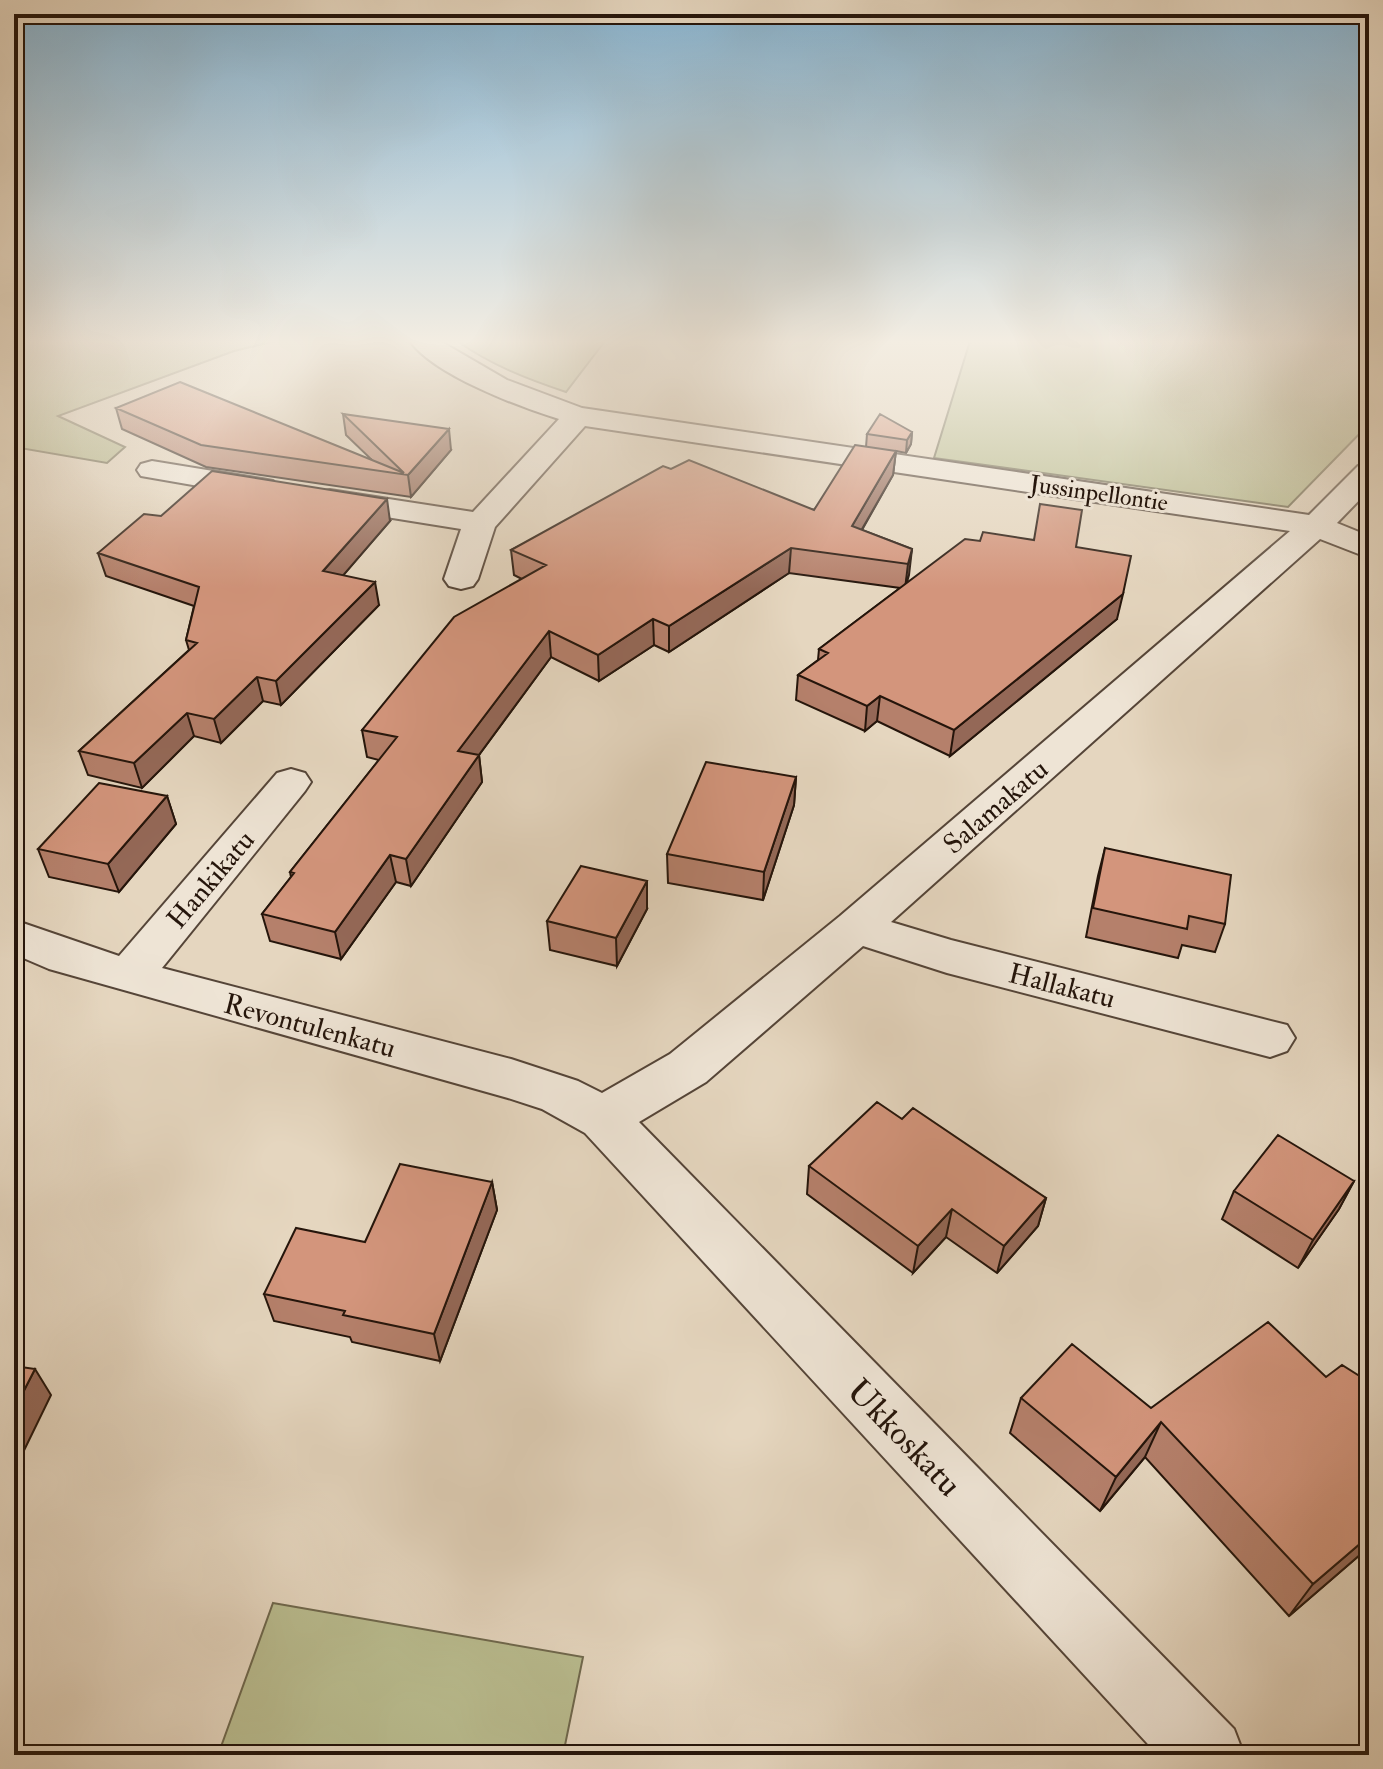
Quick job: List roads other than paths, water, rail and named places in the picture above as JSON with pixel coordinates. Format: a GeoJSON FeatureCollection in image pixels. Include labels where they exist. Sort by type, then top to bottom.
{"type":"FeatureCollection","features":[{"type":"Feature","properties":{"kind":"street"},"geometry":{"type":"LineString","coordinates":[[461,579],[472,540],[481,523],[571,424]]}},
{"type":"Feature","properties":{"kind":"street","name":"Jussinpellontie"},"geometry":{"type":"LineString","coordinates":[[629,424],[1316,526],[1369,548]]}},
{"type":"Feature","properties":{"kind":"street"},"geometry":{"type":"LineString","coordinates":[[152,470],[481,523]]}},
{"type":"Feature","properties":{"kind":"street","name":"Salamakatu"},"geometry":{"type":"LineString","coordinates":[[603,1118],[688,1068],[856,927],[1316,526],[1369,472]]}},
{"type":"Feature","properties":{"kind":"street","name":"Hankikatu"},"geometry":{"type":"LineString","coordinates":[[129,976],[291,782]]}},
{"type":"Feature","properties":{"kind":"street","name":"Hallakatu"},"geometry":{"type":"LineString","coordinates":[[856,927],[947,956],[1270,1038]]}},
{"type":"Feature","properties":{"kind":"street","name":"Revontulenkatu"},"geometry":{"type":"LineString","coordinates":[[14,936],[65,957],[129,976],[511,1079],[560,1095],[603,1118]]}},
{"type":"Feature","properties":{"kind":"street","name":"Ukkoskatu"},"geometry":{"type":"LineString","coordinates":[[603,1118],[1208,1755]]}}]}
